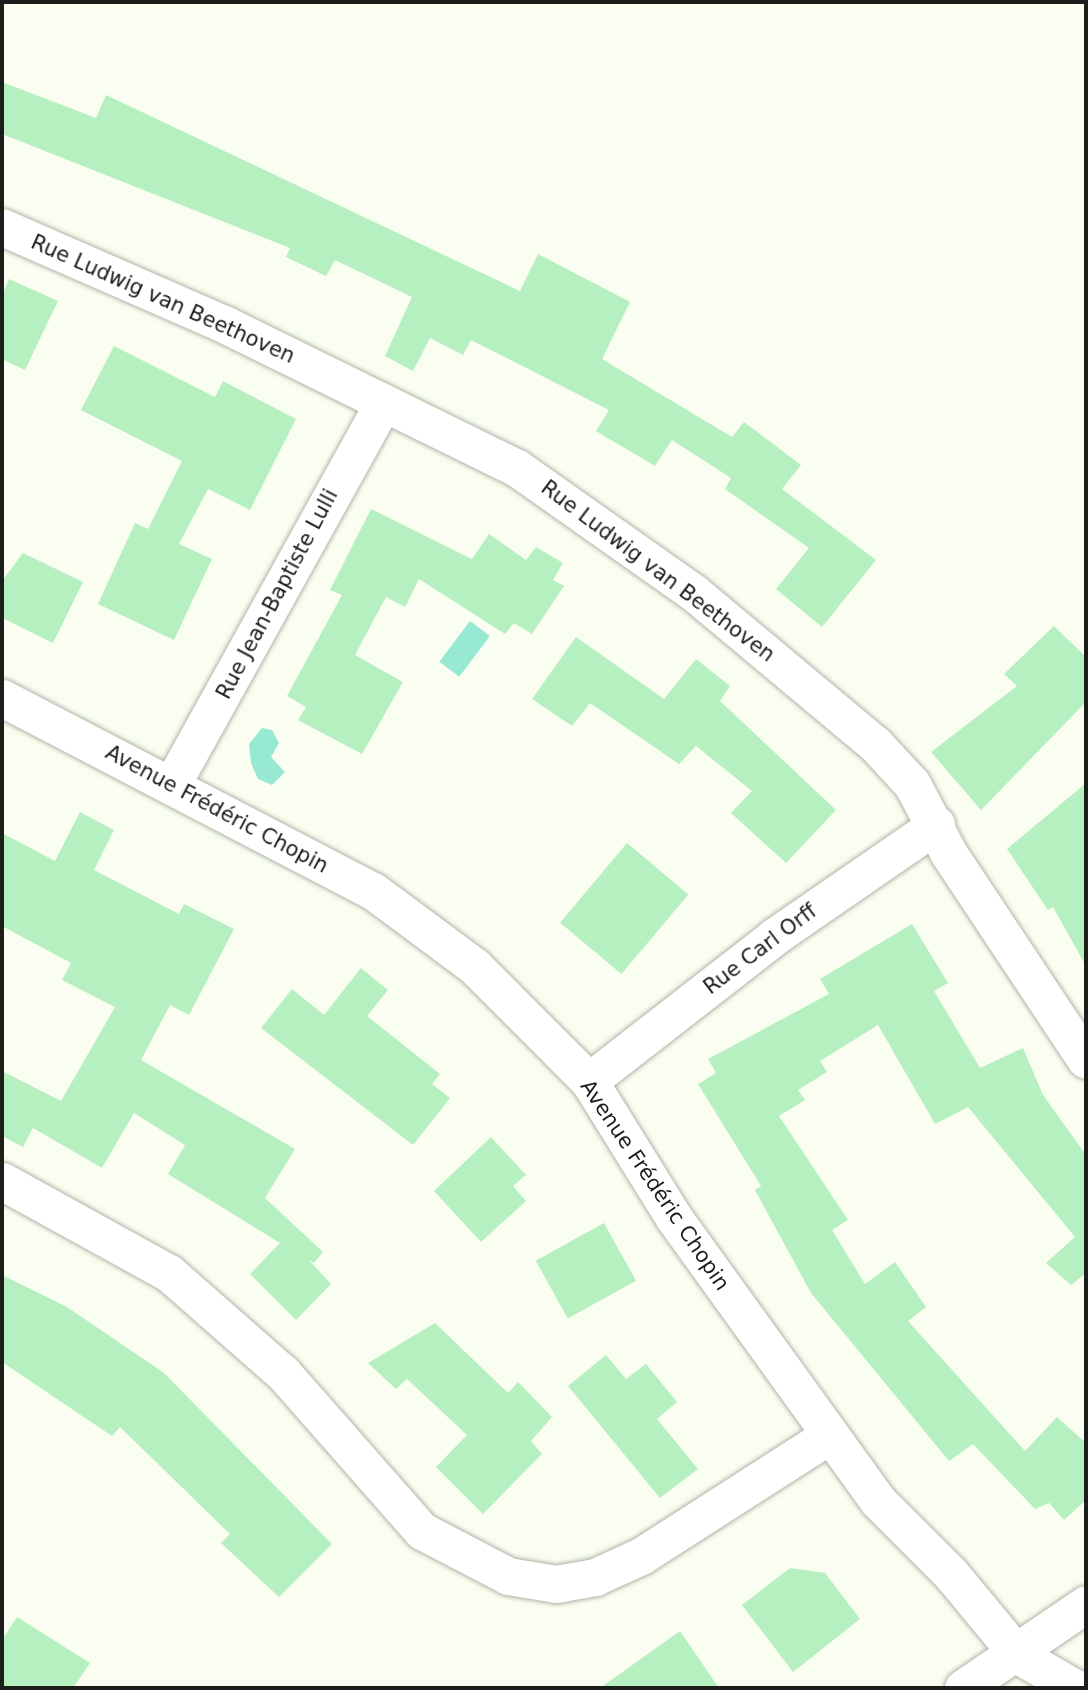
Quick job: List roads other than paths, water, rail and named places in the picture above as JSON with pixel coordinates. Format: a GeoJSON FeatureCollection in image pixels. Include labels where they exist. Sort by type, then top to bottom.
{"type":"FeatureCollection","features":[{"type":"Feature","properties":{"kind":"street","name":"Rue Ludwig van Beethoven"},"geometry":{"type":"LineString","coordinates":[[2,227],[226,325],[517,468],[693,592],[875,744],[912,784],[1086,1060]]}},
{"type":"Feature","properties":{"kind":"street","name":"Rue Jean-Baptiste Lulli"},"geometry":{"type":"LineString","coordinates":[[172,784],[383,404]]}},
{"type":"Feature","properties":{"kind":"street","name":"Avenue Frédéric Chopin"},"geometry":{"type":"LineString","coordinates":[[2,698],[172,784],[373,891],[474,966],[589,1081],[674,1218],[828,1436],[878,1501],[951,1574],[1018,1655],[1075,1688]]}},
{"type":"Feature","properties":{"kind":"street","name":"Rue Carl Orff"},"geometry":{"type":"LineString","coordinates":[[589,1081],[775,936],[936,825]]}},
{"type":"Feature","properties":{"kind":"street"},"geometry":{"type":"LineString","coordinates":[[2,1181],[169,1273],[283,1373],[422,1531],[508,1576],[556,1584],[595,1577],[641,1556],[828,1436]]}},
{"type":"Feature","properties":{"kind":"street"},"geometry":{"type":"LineString","coordinates":[[963,1688],[1018,1655],[1086,1604]]}},
{"type":"Feature","properties":{"kind":"water"},"geometry":{"type":"Polygon","coordinates":[[[470,621],[490,636],[459,677],[439,662],[470,621]]]}},
{"type":"Feature","properties":{"kind":"water"},"geometry":{"type":"Polygon","coordinates":[[[262,728],[272,730],[279,743],[271,757],[285,772],[272,785],[258,779],[251,763],[249,744],[262,728]]]}}]}
